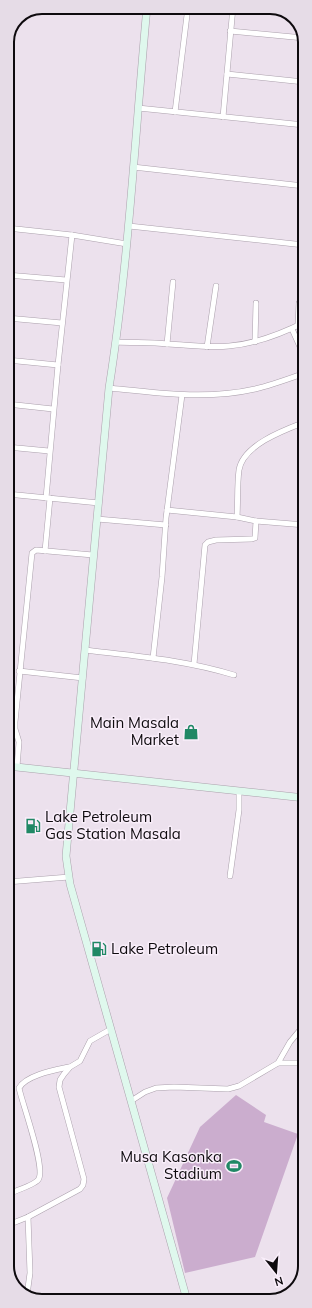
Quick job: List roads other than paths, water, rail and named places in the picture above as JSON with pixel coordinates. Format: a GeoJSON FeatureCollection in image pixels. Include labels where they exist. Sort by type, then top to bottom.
{"type":"FeatureCollection","features":[{"type":"Feature","properties":{"kind":"street"},"geometry":{"type":"LineString","coordinates":[[146,14],[129,226],[116,342],[109,388],[66,856],[69,877],[185,1294]]}},
{"type":"Feature","properties":{"kind":"street"},"geometry":{"type":"LineString","coordinates":[[175,112],[187,14]]}},
{"type":"Feature","properties":{"kind":"street"},"geometry":{"type":"LineString","coordinates":[[222,117],[232,14]]}},
{"type":"Feature","properties":{"kind":"street"},"geometry":{"type":"LineString","coordinates":[[230,31],[297,37]]}},
{"type":"Feature","properties":{"kind":"street"},"geometry":{"type":"LineString","coordinates":[[227,74],[298,81]]}},
{"type":"Feature","properties":{"kind":"street"},"geometry":{"type":"LineString","coordinates":[[138,108],[298,124]]}},
{"type":"Feature","properties":{"kind":"street"},"geometry":{"type":"LineString","coordinates":[[134,167],[298,185]]}},
{"type":"Feature","properties":{"kind":"street"},"geometry":{"type":"LineString","coordinates":[[129,226],[298,244]]}},
{"type":"Feature","properties":{"kind":"street"},"geometry":{"type":"LineString","coordinates":[[14,229],[72,234],[127,244]]}},
{"type":"Feature","properties":{"kind":"street"},"geometry":{"type":"LineString","coordinates":[[45,551],[49,451],[72,234]]}},
{"type":"Feature","properties":{"kind":"street"},"geometry":{"type":"LineString","coordinates":[[14,276],[66,280]]}},
{"type":"Feature","properties":{"kind":"street"},"geometry":{"type":"LineString","coordinates":[[167,344],[173,282]]}},
{"type":"Feature","properties":{"kind":"street"},"geometry":{"type":"LineString","coordinates":[[207,348],[216,286]]}},
{"type":"Feature","properties":{"kind":"street"},"geometry":{"type":"LineString","coordinates":[[255,342],[256,303]]}},
{"type":"Feature","properties":{"kind":"street"},"geometry":{"type":"LineString","coordinates":[[14,319],[62,323]]}},
{"type":"Feature","properties":{"kind":"street"},"geometry":{"type":"LineString","coordinates":[[116,342],[167,344],[207,348],[231,346],[255,342],[298,326]]}},
{"type":"Feature","properties":{"kind":"street"},"geometry":{"type":"LineString","coordinates":[[292,329],[298,344]]}},
{"type":"Feature","properties":{"kind":"street"},"geometry":{"type":"LineString","coordinates":[[14,361],[58,365]]}},
{"type":"Feature","properties":{"kind":"street"},"geometry":{"type":"LineString","coordinates":[[109,388],[213,395],[254,390],[298,375]]}},
{"type":"Feature","properties":{"kind":"street"},"geometry":{"type":"LineString","coordinates":[[153,658],[162,577],[167,510],[182,394]]}},
{"type":"Feature","properties":{"kind":"street"},"geometry":{"type":"LineString","coordinates":[[14,405],[53,409]]}},
{"type":"Feature","properties":{"kind":"street"},"geometry":{"type":"LineString","coordinates":[[237,516],[239,470],[242,461],[248,452],[258,444],[298,425]]}},
{"type":"Feature","properties":{"kind":"street"},"geometry":{"type":"LineString","coordinates":[[14,447],[49,451]]}},
{"type":"Feature","properties":{"kind":"street"},"geometry":{"type":"LineString","coordinates":[[14,495],[99,503]]}},
{"type":"Feature","properties":{"kind":"street"},"geometry":{"type":"LineString","coordinates":[[167,510],[237,516],[256,521],[298,524]]}},
{"type":"Feature","properties":{"kind":"street"},"geometry":{"type":"LineString","coordinates":[[97,519],[166,525]]}},
{"type":"Feature","properties":{"kind":"street"},"geometry":{"type":"LineString","coordinates":[[194,664],[205,545],[208,542],[216,540],[255,538],[256,521]]}},
{"type":"Feature","properties":{"kind":"street"},"geometry":{"type":"LineString","coordinates":[[17,767],[19,742],[15,730],[15,722],[31,556],[34,551],[93,555]]}},
{"type":"Feature","properties":{"kind":"street"},"geometry":{"type":"LineString","coordinates":[[85,650],[194,664],[234,675]]}},
{"type":"Feature","properties":{"kind":"street"},"geometry":{"type":"LineString","coordinates":[[19,671],[83,678]]}},
{"type":"Feature","properties":{"kind":"street"},"geometry":{"type":"LineString","coordinates":[[14,767],[298,797]]}},
{"type":"Feature","properties":{"kind":"street"},"geometry":{"type":"LineString","coordinates":[[230,876],[238,816],[239,792]]}},
{"type":"Feature","properties":{"kind":"street"},"geometry":{"type":"LineString","coordinates":[[14,881],[69,877]]}},
{"type":"Feature","properties":{"kind":"street"},"geometry":{"type":"LineString","coordinates":[[14,1191],[35,1182],[39,1179],[41,1174],[32,1130],[19,1088],[21,1084],[40,1074],[70,1067],[80,1061],[90,1041],[111,1029]]}},
{"type":"Feature","properties":{"kind":"street"},"geometry":{"type":"LineString","coordinates":[[131,1101],[145,1092],[156,1088],[174,1087],[228,1089],[239,1086],[278,1063],[290,1042],[298,1032]]}},
{"type":"Feature","properties":{"kind":"street"},"geometry":{"type":"LineString","coordinates":[[278,1063],[298,1063]]}},
{"type":"Feature","properties":{"kind":"street"},"geometry":{"type":"LineString","coordinates":[[14,1222],[80,1189],[83,1184],[84,1179],[59,1087],[60,1080],[70,1067]]}},
{"type":"Feature","properties":{"kind":"street"},"geometry":{"type":"LineString","coordinates":[[28,1216],[30,1273],[28,1290]]}},
{"type":"Feature","properties":{"kind":"place","name":"Main Masala Market"},"geometry":{"type":"Point","coordinates":[191,732]}},
{"type":"Feature","properties":{"kind":"place","name":"Lake Petroleum Gas Station Masala"},"geometry":{"type":"Point","coordinates":[33,826]}},
{"type":"Feature","properties":{"kind":"place","name":"Lake Petroleum"},"geometry":{"type":"Point","coordinates":[99,949]}},
{"type":"Feature","properties":{"kind":"place","name":"Musa Kasonka Stadium"},"geometry":{"type":"Point","coordinates":[234,1166]}}]}
